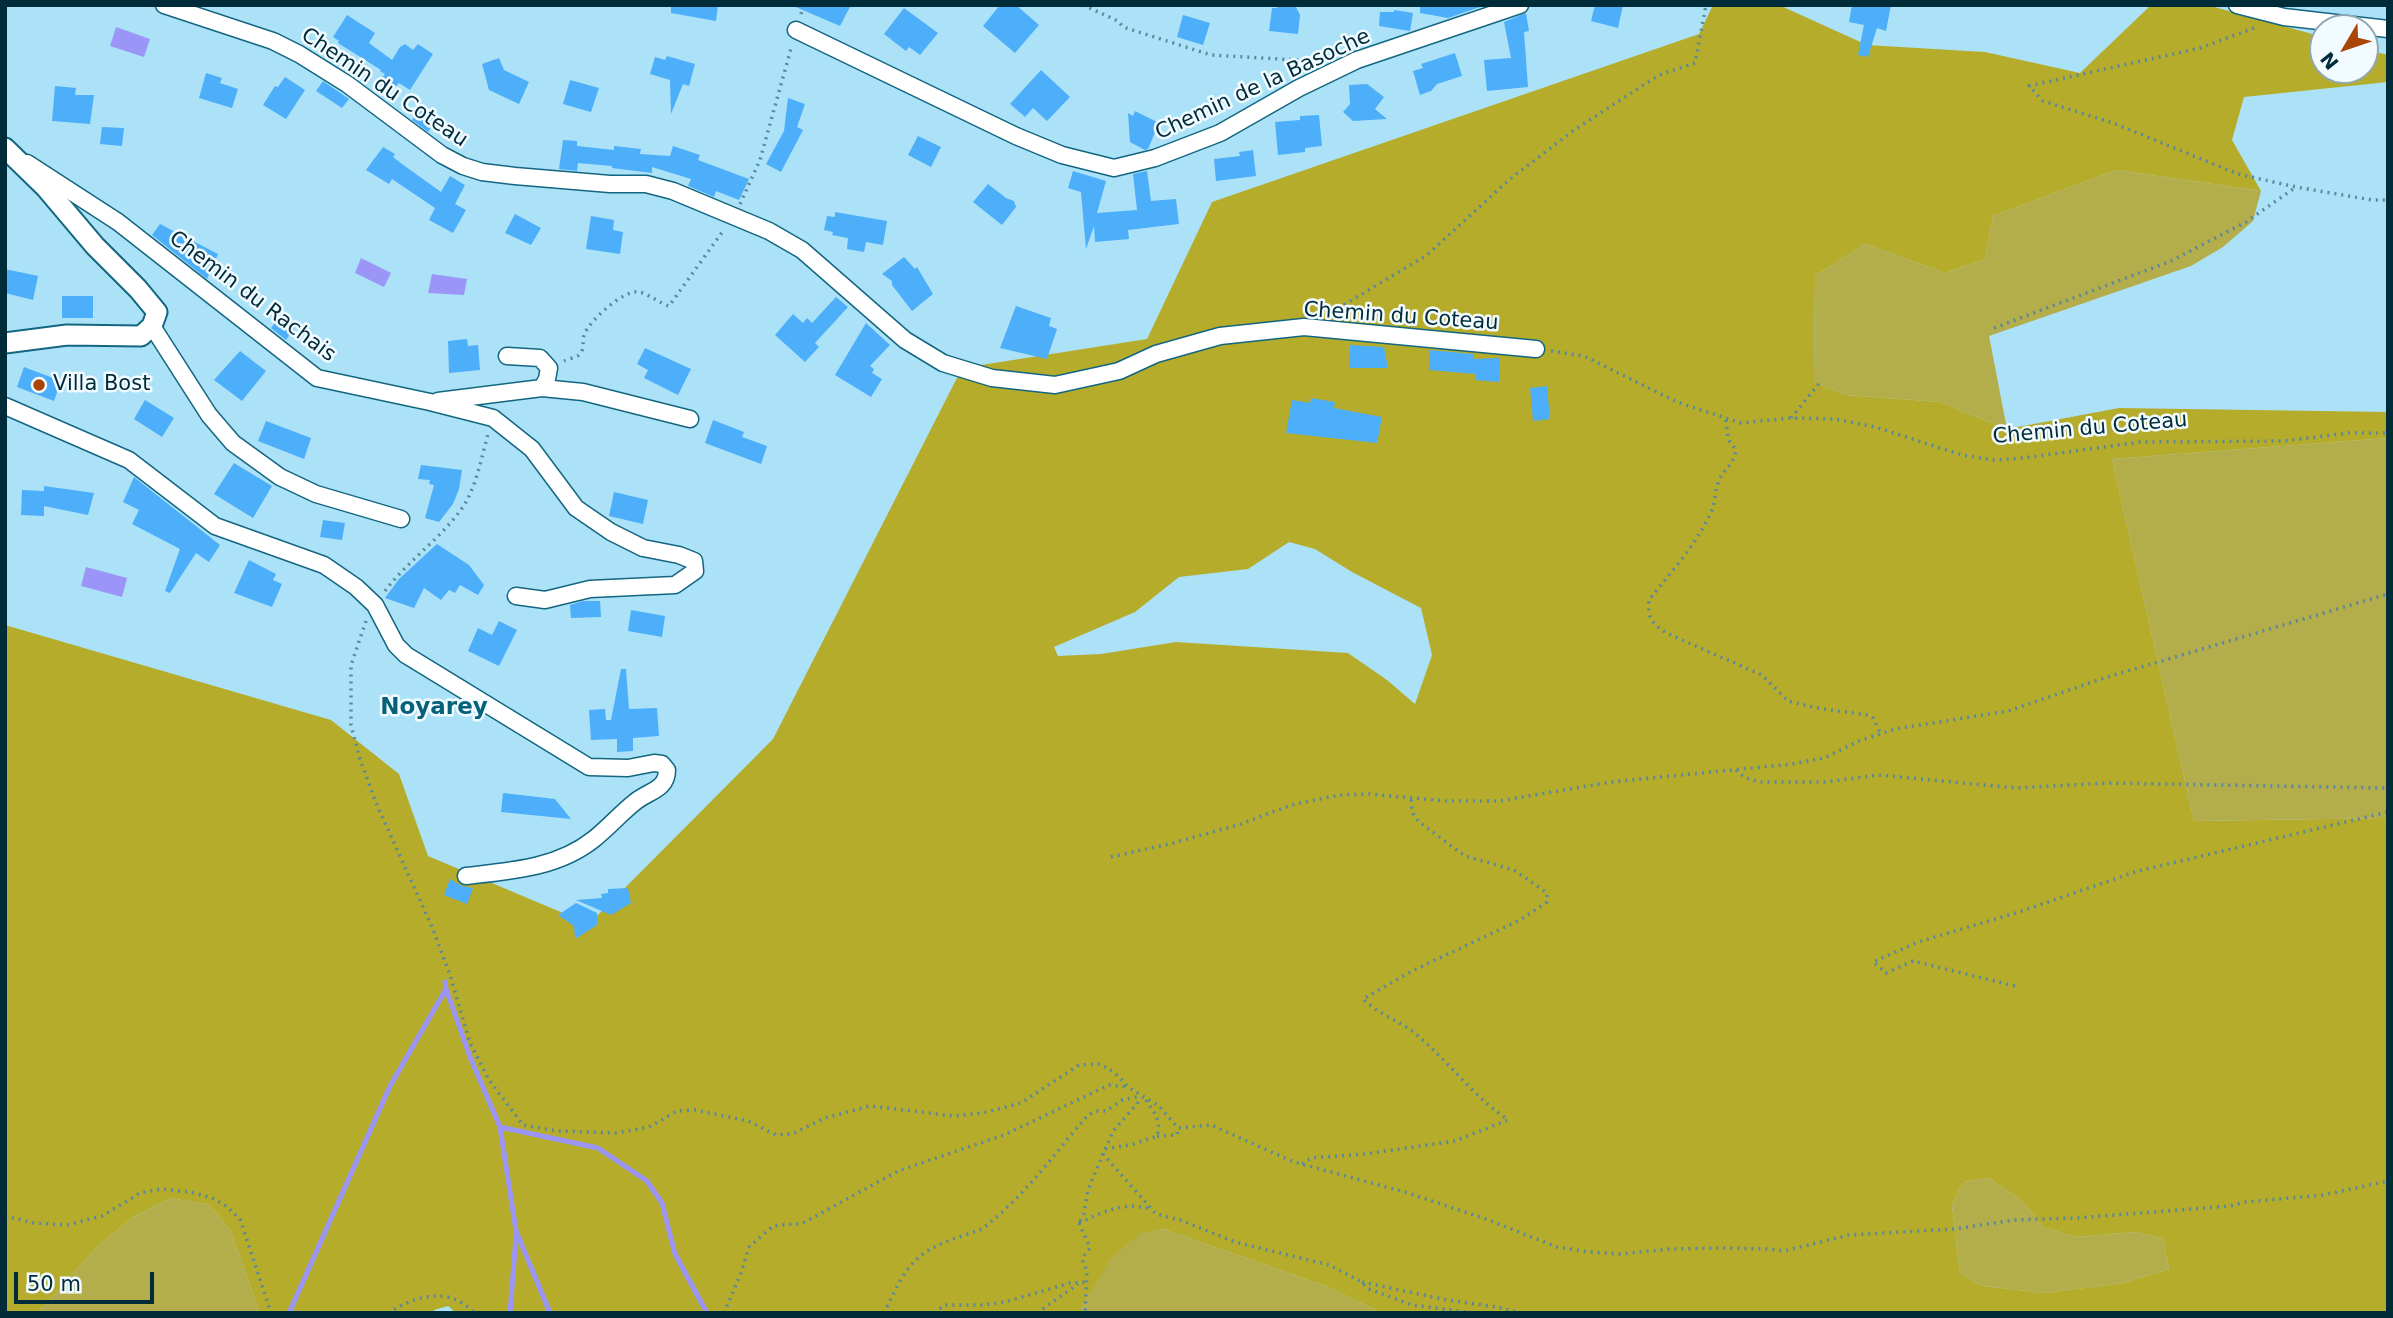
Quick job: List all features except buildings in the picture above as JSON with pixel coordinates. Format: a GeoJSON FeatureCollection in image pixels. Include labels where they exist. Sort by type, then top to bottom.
{"type":"FeatureCollection","features":[{"type":"Feature","properties":{"kind":"street","name":"Chemin du Coteau"},"geometry":{"type":"LineString","coordinates":[[164,5],[273,41],[299,54],[347,84],[442,155],[463,166],[482,172],[515,176],[610,184],[646,184],[673,191],[734,215],[802,250],[905,340],[943,363],[992,378],[1055,385],[1119,371],[1156,354],[1220,336],[1304,327],[1536,349]]}},
{"type":"Feature","properties":{"kind":"street","name":"Chemin de la Basoche"},"geometry":{"type":"LineString","coordinates":[[796,30],[1016,136],[1062,155],[1114,168],[1155,158],[1220,133],[1298,88],[1357,60],[1520,5]]}},
{"type":"Feature","properties":{"kind":"street"},"geometry":{"type":"LineString","coordinates":[[2237,5],[2284,17],[2388,29]]}},
{"type":"Feature","properties":{"kind":"street"},"geometry":{"type":"LineString","coordinates":[[5,343],[67,335],[141,336],[152,326],[157,312],[95,246],[46,188],[8,150]]}},
{"type":"Feature","properties":{"kind":"street","name":"Chemin du Rachais"},"geometry":{"type":"LineString","coordinates":[[8,150],[117,222],[317,378],[493,418],[532,449],[576,508],[611,532],[643,548],[679,555],[694,561],[695,571],[675,585],[590,589],[545,600],[516,596]]}},
{"type":"Feature","properties":{"kind":"street"},"geometry":{"type":"LineString","coordinates":[[152,326],[209,415],[233,443],[280,477],[316,494],[401,519]]}},
{"type":"Feature","properties":{"kind":"street"},"geometry":{"type":"LineString","coordinates":[[507,356],[540,358],[549,369],[542,388]]}},
{"type":"Feature","properties":{"kind":"street"},"geometry":{"type":"LineString","coordinates":[[430,402],[542,388],[583,392],[690,419]]}},
{"type":"Feature","properties":{"kind":"street"},"geometry":{"type":"LineString","coordinates":[[5,407],[129,460],[215,526],[324,565],[356,587],[375,605],[396,645],[405,654],[589,767],[628,768],[654,763],[662,764],[667,770],[667,779],[663,784],[637,800],[593,840],[566,856],[529,868],[466,876]]}},
{"type":"Feature","properties":{"kind":"path"},"geometry":{"type":"LineString","coordinates":[[734,215],[760,160],[803,5]]}},
{"type":"Feature","properties":{"kind":"path"},"geometry":{"type":"LineString","coordinates":[[1083,5],[1118,21],[1123,27],[1211,55],[1317,61]]}},
{"type":"Feature","properties":{"kind":"path"},"geometry":{"type":"LineString","coordinates":[[1304,327],[1427,255],[1510,179],[1574,130],[1659,75],[1695,63],[1706,5]]}},
{"type":"Feature","properties":{"kind":"path"},"geometry":{"type":"LineString","coordinates":[[2284,17],[2200,48],[2029,86],[2043,101],[2113,122],[2238,174],[2296,187],[2372,200],[2388,200]]}},
{"type":"Feature","properties":{"kind":"path"},"geometry":{"type":"LineString","coordinates":[[1994,328],[2171,261],[2246,222],[2296,187]]}},
{"type":"Feature","properties":{"kind":"path","name":"Chemin du Coteau"},"geometry":{"type":"LineString","coordinates":[[1536,349],[1584,356],[1677,402],[1741,423],[1791,418],[1835,419],[1875,426],[1962,455],[1994,460],[2140,442],[2284,441],[2349,433],[2388,433]]}},
{"type":"Feature","properties":{"kind":"path"},"geometry":{"type":"LineString","coordinates":[[1791,418],[1821,381]]}},
{"type":"Feature","properties":{"kind":"path"},"geometry":{"type":"LineString","coordinates":[[1726,419],[1728,439],[1736,450],[1734,461],[1717,484],[1713,510],[1699,535],[1648,600],[1647,612],[1653,624],[1666,634],[1762,675],[1788,701],[1868,715],[1873,718],[1881,734]]}},
{"type":"Feature","properties":{"kind":"path"},"geometry":{"type":"LineString","coordinates":[[1111,857],[1173,843],[1316,799],[1339,795],[1369,794],[1446,801],[1499,801],[1611,782],[1792,764],[1824,758],[1881,734],[1928,723],[2008,711],[2104,678],[2388,594]]}},
{"type":"Feature","properties":{"kind":"path"},"geometry":{"type":"LineString","coordinates":[[375,605],[363,627],[351,665],[351,725],[360,759],[376,803],[432,927],[471,1043],[489,1080],[523,1125],[557,1131],[617,1133],[649,1127],[677,1111],[695,1110],[748,1121],[776,1135],[792,1134],[825,1118],[870,1107],[954,1116],[983,1113],[1021,1103],[1079,1065],[1100,1064],[1115,1073],[1128,1087],[1159,1106],[1178,1128],[1177,1135],[1157,1136],[1104,1152]]}},
{"type":"Feature","properties":{"kind":"path"},"geometry":{"type":"LineString","coordinates":[[1736,770],[1744,777],[1759,782],[1824,782],[1880,775],[2016,788],[2108,783],[2388,788]]}},
{"type":"Feature","properties":{"kind":"path"},"geometry":{"type":"LineString","coordinates":[[1302,1164],[1311,1158],[1365,1154],[1455,1141],[1508,1119],[1487,1105],[1415,1033],[1375,1011],[1363,999],[1412,971],[1520,920],[1547,902],[1547,893],[1534,881],[1514,870],[1465,856],[1432,832],[1412,812],[1411,798]]}},
{"type":"Feature","properties":{"kind":"path"},"geometry":{"type":"LineString","coordinates":[[2015,986],[1913,961],[1886,973],[1873,962],[1918,942],[2019,912],[2138,871],[2388,812]]}},
{"type":"Feature","properties":{"kind":"path"},"geometry":{"type":"LineString","coordinates":[[724,1313],[749,1247],[773,1226],[803,1223],[898,1171],[1004,1135],[1109,1085],[1128,1087]]}},
{"type":"Feature","properties":{"kind":"path"},"geometry":{"type":"LineString","coordinates":[[1143,1096],[1159,1120],[1157,1136]]}},
{"type":"Feature","properties":{"kind":"path"},"geometry":{"type":"LineString","coordinates":[[1079,1223],[1084,1213],[1088,1190],[1114,1130],[1143,1096]]}},
{"type":"Feature","properties":{"kind":"path"},"geometry":{"type":"LineString","coordinates":[[884,1313],[915,1260],[930,1249],[982,1229],[1016,1199],[1088,1115],[1096,1111],[1106,1111],[1122,1100],[1143,1096]]}},
{"type":"Feature","properties":{"kind":"path"},"geometry":{"type":"LineString","coordinates":[[1178,1128],[1211,1125],[1302,1164],[1408,1193],[1486,1219],[1557,1247],[1620,1254],[1670,1249],[1784,1251],[1849,1234],[1954,1229],[2014,1220],[2230,1206],[2323,1195],[2388,1181]]}},
{"type":"Feature","properties":{"kind":"path"},"geometry":{"type":"LineString","coordinates":[[1104,1152],[1156,1214],[1180,1220],[1235,1242],[1329,1265],[1360,1281],[1369,1289],[1412,1305],[1474,1313]]}},
{"type":"Feature","properties":{"kind":"path"},"geometry":{"type":"LineString","coordinates":[[5,1216],[34,1223],[67,1225],[102,1216],[140,1194],[160,1189],[191,1192],[212,1198],[240,1219],[271,1313]]}},
{"type":"Feature","properties":{"kind":"path"},"geometry":{"type":"LineString","coordinates":[[1079,1223],[1111,1208],[1122,1206],[1132,1205],[1153,1210]]}},
{"type":"Feature","properties":{"kind":"path"},"geometry":{"type":"LineString","coordinates":[[1079,1223],[1090,1248],[1083,1257],[1087,1270],[1085,1313]]}},
{"type":"Feature","properties":{"kind":"path"},"geometry":{"type":"LineString","coordinates":[[1360,1281],[1521,1313]]}},
{"type":"Feature","properties":{"kind":"path"},"geometry":{"type":"LineString","coordinates":[[934,1313],[945,1305],[1005,1302],[1062,1285],[1086,1282]]}},
{"type":"Feature","properties":{"kind":"path"},"geometry":{"type":"LineString","coordinates":[[1037,1313],[1080,1283]]}},
{"type":"Feature","properties":{"kind":"path"},"geometry":{"type":"LineString","coordinates":[[388,1313],[418,1299],[445,1294],[466,1304],[474,1313]]}},
{"type":"Feature","properties":{"kind":"shaded area"},"geometry":{"type":"Polygon","coordinates":[[[1713,5],[1779,5],[1867,45],[1985,52],[2080,73],[2151,5],[2207,5],[2309,33],[2309,84],[2369,84],[2244,97],[2232,140],[2261,191],[2116,170],[1993,216],[1985,259],[1945,273],[1865,244],[1815,276],[1814,382],[1846,395],[1940,402],[2007,429],[2119,408],[2388,412],[2388,438],[2112,459],[2194,821],[2388,818],[2388,1313],[1382,1313],[1328,1287],[1163,1229],[1141,1233],[1111,1258],[1083,1305],[1082,1313],[456,1313],[448,1306],[434,1310],[434,1313],[260,1313],[230,1230],[209,1205],[171,1198],[132,1218],[96,1248],[36,1313],[5,1313],[5,625],[331,720],[399,774],[428,856],[589,924],[773,739],[962,368],[1147,339],[1212,202],[1699,34],[1713,5]],[[1289,542],[1248,569],[1179,577],[1135,612],[1054,647],[1058,656],[1101,654],[1176,642],[1348,653],[1387,680],[1415,704],[1432,655],[1421,608],[1352,572],[1315,549],[1289,542]],[[1989,1178],[1963,1182],[1952,1205],[1960,1273],[1983,1286],[2045,1293],[2123,1283],[2169,1269],[2163,1239],[2136,1232],[2075,1237],[2043,1227],[2021,1200],[1989,1178]]]}},
{"type":"Feature","properties":{"kind":"shaded area"},"geometry":{"type":"Polygon","coordinates":[[[116,27],[150,39],[144,57],[110,46],[116,27]]]}},
{"type":"Feature","properties":{"kind":"shaded area"},"geometry":{"type":"Polygon","coordinates":[[[2379,53],[2388,55],[2388,82],[2379,83],[2379,53]]]}},
{"type":"Feature","properties":{"kind":"shaded area"},"geometry":{"type":"Polygon","coordinates":[[[2116,170],[2261,191],[2253,221],[2223,247],[2191,266],[1989,336],[2007,429],[1940,402],[1846,395],[1814,382],[1815,276],[1865,244],[1945,273],[1985,259],[1993,216],[2116,170]]]}},
{"type":"Feature","properties":{"kind":"shaded area"},"geometry":{"type":"Polygon","coordinates":[[[361,258],[391,273],[384,287],[355,273],[361,258]]]}},
{"type":"Feature","properties":{"kind":"shaded area"},"geometry":{"type":"Polygon","coordinates":[[[432,274],[467,279],[464,295],[428,293],[432,274]]]}},
{"type":"Feature","properties":{"kind":"shaded area"},"geometry":{"type":"Polygon","coordinates":[[[2388,438],[2388,818],[2194,821],[2112,459],[2388,438]]]}},
{"type":"Feature","properties":{"kind":"shaded area"},"geometry":{"type":"Polygon","coordinates":[[[86,567],[127,578],[122,597],[81,586],[86,567]]]}},
{"type":"Feature","properties":{"kind":"shaded area"},"geometry":{"type":"Polygon","coordinates":[[[1989,1178],[2021,1200],[2043,1227],[2075,1237],[2136,1232],[2163,1239],[2169,1269],[2123,1283],[2045,1293],[1983,1286],[1960,1273],[1952,1205],[1963,1182],[1989,1178]]]}},
{"type":"Feature","properties":{"kind":"shaded area"},"geometry":{"type":"Polygon","coordinates":[[[171,1198],[209,1205],[230,1230],[260,1313],[36,1313],[96,1248],[132,1218],[171,1198]]]}},
{"type":"Feature","properties":{"kind":"shaded area"},"geometry":{"type":"Polygon","coordinates":[[[1163,1229],[1328,1287],[1382,1313],[1082,1313],[1083,1305],[1110,1258],[1141,1232],[1163,1229]]]}},
{"type":"Feature","properties":{"kind":"waterway"},"geometry":{"type":"LineString","coordinates":[[289,1313],[390,1086],[446,989],[445,982]]}},
{"type":"Feature","properties":{"kind":"waterway"},"geometry":{"type":"LineString","coordinates":[[446,989],[470,1057],[500,1127],[516,1231],[550,1313]]}},
{"type":"Feature","properties":{"kind":"waterway"},"geometry":{"type":"LineString","coordinates":[[500,1127],[598,1148],[647,1181],[662,1203],[675,1254],[707,1313]]}},
{"type":"Feature","properties":{"kind":"waterway"},"geometry":{"type":"LineString","coordinates":[[510,1313],[516,1236]]}},
{"type":"Feature","properties":{"kind":"place","name":"Villa Bost"},"geometry":{"type":"Point","coordinates":[39,385]}},
{"type":"Feature","properties":{"kind":"district","name":"Noyarey"},"geometry":{"type":"Point","coordinates":[434,708]}}]}
